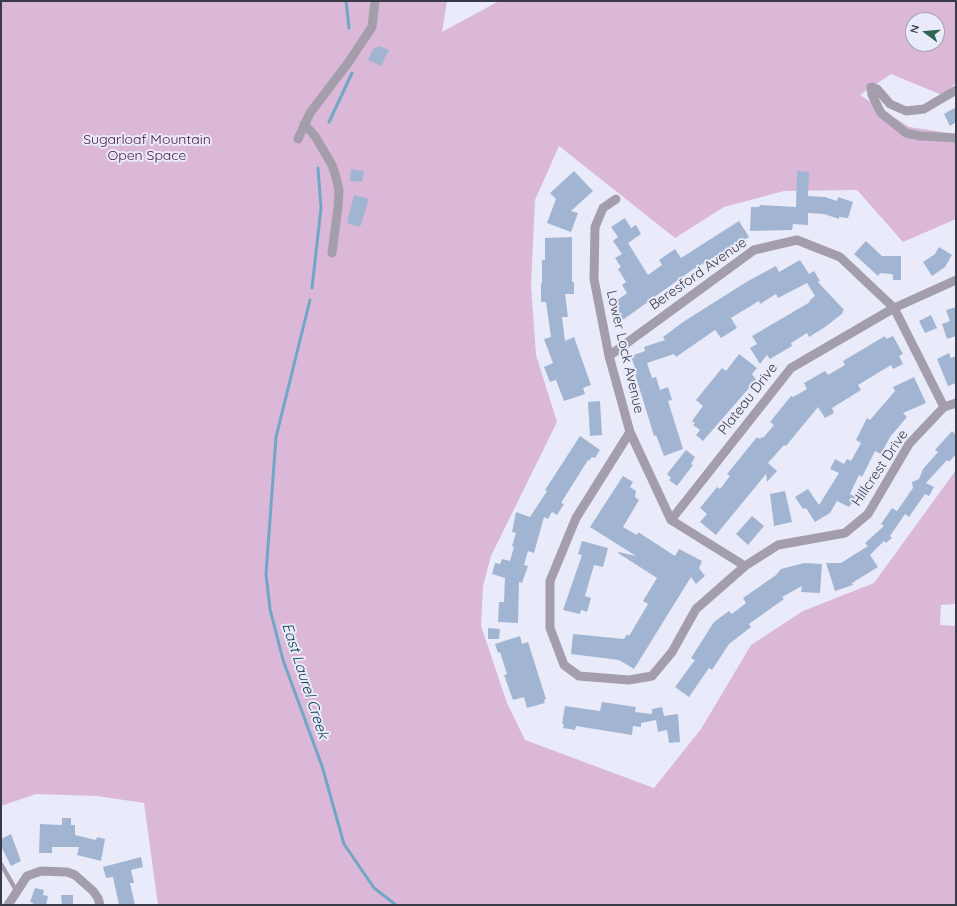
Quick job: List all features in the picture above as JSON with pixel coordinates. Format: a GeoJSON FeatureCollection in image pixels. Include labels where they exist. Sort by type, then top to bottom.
{"type":"FeatureCollection","features":[{"type":"Feature","properties":{"kind":"street"},"geometry":{"type":"LineString","coordinates":[[298,139],[310,113],[348,63],[372,27],[375,1]]}},
{"type":"Feature","properties":{"kind":"street"},"geometry":{"type":"LineString","coordinates":[[956,90],[924,110],[906,111],[890,104],[877,89],[871,87],[872,95],[881,113],[906,133],[920,136],[956,138]]}},
{"type":"Feature","properties":{"kind":"street"},"geometry":{"type":"LineString","coordinates":[[304,124],[315,136],[332,165],[339,190],[332,253]]}},
{"type":"Feature","properties":{"kind":"street","name":"Lower Lock Avenue"},"geometry":{"type":"LineString","coordinates":[[616,198],[603,208],[595,227],[594,279],[609,356],[630,432],[671,520]]}},
{"type":"Feature","properties":{"kind":"street","name":"Beresford Avenue"},"geometry":{"type":"LineString","coordinates":[[609,356],[754,250],[797,240],[840,257],[894,308],[944,407]]}},
{"type":"Feature","properties":{"kind":"street","name":"Plateau Drive"},"geometry":{"type":"LineString","coordinates":[[671,520],[791,368],[894,308],[956,280]]}},
{"type":"Feature","properties":{"kind":"street","name":"Hillcrest Drive"},"geometry":{"type":"LineString","coordinates":[[630,432],[576,518],[550,581],[550,628],[564,665],[579,676],[629,680],[652,676],[672,652],[696,609],[745,566],[778,545],[845,533],[868,514],[910,444],[944,407],[956,402]]}},
{"type":"Feature","properties":{"kind":"street"},"geometry":{"type":"LineString","coordinates":[[671,520],[745,566]]}},
{"type":"Feature","properties":{"kind":"street"},"geometry":{"type":"LineString","coordinates":[[8,905],[16,890],[27,876],[34,873],[67,872],[75,875],[93,891],[98,898],[100,905]]}},
{"type":"Feature","properties":{"kind":"lane"},"geometry":{"type":"LineString","coordinates":[[1,864],[16,890]]}},
{"type":"Feature","properties":{"kind":"green space","name":"Sugarloaf Mountain Open Space"},"geometry":{"type":"Polygon","coordinates":[[[1,1],[447,1],[442,32],[499,1],[956,1],[956,83],[942,95],[891,74],[860,95],[909,127],[956,134],[956,219],[903,242],[857,190],[784,191],[724,207],[675,238],[559,146],[535,200],[531,285],[536,355],[557,422],[491,556],[483,586],[481,626],[507,703],[525,740],[654,788],[701,729],[751,645],[803,611],[874,583],[956,470],[956,604],[941,605],[940,625],[956,626],[956,905],[158,905],[144,803],[97,796],[36,794],[1,806],[1,1]]]}},
{"type":"Feature","properties":{"kind":"building"},"geometry":{"type":"Polygon","coordinates":[[[379,46],[389,50],[381,66],[368,60],[373,49],[379,46]]]}},
{"type":"Feature","properties":{"kind":"building"},"geometry":{"type":"Polygon","coordinates":[[[956,107],[956,122],[950,126],[944,114],[956,107]]]}},
{"type":"Feature","properties":{"kind":"building"},"geometry":{"type":"Polygon","coordinates":[[[351,169],[364,171],[362,182],[350,181],[351,169]]]}},
{"type":"Feature","properties":{"kind":"building"},"geometry":{"type":"Polygon","coordinates":[[[574,171],[593,191],[571,211],[578,213],[571,232],[547,223],[556,199],[550,193],[574,171]]]}},
{"type":"Feature","properties":{"kind":"building"},"geometry":{"type":"Polygon","coordinates":[[[797,171],[809,172],[808,196],[825,197],[837,201],[838,197],[853,202],[848,218],[839,217],[839,219],[824,214],[808,213],[808,225],[793,224],[792,230],[750,231],[751,207],[759,207],[760,205],[796,207],[797,171]]]}},
{"type":"Feature","properties":{"kind":"building"},"geometry":{"type":"Polygon","coordinates":[[[354,195],[369,199],[360,227],[347,223],[354,195]]]}},
{"type":"Feature","properties":{"kind":"building"},"geometry":{"type":"Polygon","coordinates":[[[625,218],[631,228],[636,225],[641,234],[628,243],[648,275],[662,265],[659,260],[675,249],[681,258],[739,221],[749,237],[692,270],[620,322],[612,317],[611,305],[627,293],[622,285],[626,282],[618,269],[621,267],[615,258],[622,254],[613,241],[618,237],[611,227],[625,218]]]}},
{"type":"Feature","properties":{"kind":"building"},"geometry":{"type":"Polygon","coordinates":[[[572,237],[572,282],[574,282],[574,294],[565,294],[568,317],[562,317],[565,341],[574,337],[591,385],[583,388],[585,394],[564,401],[556,380],[550,382],[544,367],[553,363],[544,339],[551,337],[546,302],[541,302],[542,260],[545,260],[545,238],[572,237]]]}},
{"type":"Feature","properties":{"kind":"building"},"geometry":{"type":"Polygon","coordinates":[[[866,241],[882,256],[901,256],[901,280],[893,280],[893,275],[891,274],[880,273],[878,276],[854,254],[866,241]]]}},
{"type":"Feature","properties":{"kind":"building"},"geometry":{"type":"Polygon","coordinates":[[[939,247],[952,255],[945,267],[932,276],[923,262],[935,254],[939,247]]]}},
{"type":"Feature","properties":{"kind":"building"},"geometry":{"type":"Polygon","coordinates":[[[800,260],[809,274],[814,271],[820,281],[818,282],[844,310],[842,312],[843,313],[825,327],[809,337],[807,333],[791,343],[792,346],[770,359],[767,355],[760,364],[750,348],[757,344],[752,336],[810,302],[809,301],[815,296],[807,283],[778,298],[776,294],[760,304],[759,301],[731,318],[737,328],[721,338],[715,330],[676,357],[674,354],[647,363],[652,378],[656,377],[660,390],[668,387],[672,400],[668,401],[683,449],[664,456],[656,435],[654,436],[631,356],[645,351],[644,347],[665,340],[663,337],[683,322],[748,281],[776,266],[779,272],[800,260]]]}},
{"type":"Feature","properties":{"kind":"building"},"geometry":{"type":"Polygon","coordinates":[[[956,307],[956,336],[947,339],[942,324],[950,321],[946,310],[956,307]]]}},
{"type":"Feature","properties":{"kind":"building"},"geometry":{"type":"Polygon","coordinates":[[[931,315],[937,328],[925,333],[919,321],[931,315]]]}},
{"type":"Feature","properties":{"kind":"building"},"geometry":{"type":"Polygon","coordinates":[[[885,336],[886,339],[893,336],[903,354],[899,356],[903,364],[893,369],[891,365],[858,385],[861,390],[832,408],[834,413],[825,418],[818,407],[786,446],[784,445],[768,463],[777,471],[767,482],[766,474],[716,535],[700,522],[707,514],[700,508],[717,487],[720,489],[730,476],[727,474],[757,437],[760,439],[762,437],[763,438],[774,425],[770,422],[791,396],[793,397],[807,389],[804,383],[825,371],[828,375],[845,365],[843,361],[885,336]]]}},
{"type":"Feature","properties":{"kind":"building"},"geometry":{"type":"Polygon","coordinates":[[[949,353],[951,358],[956,356],[956,383],[948,386],[937,359],[949,353]]]}},
{"type":"Feature","properties":{"kind":"building"},"geometry":{"type":"Polygon","coordinates":[[[739,354],[757,368],[752,374],[756,380],[703,441],[696,435],[700,430],[693,425],[695,423],[692,421],[703,406],[696,400],[722,368],[726,371],[739,354]]]}},
{"type":"Feature","properties":{"kind":"building"},"geometry":{"type":"Polygon","coordinates":[[[914,377],[926,403],[903,413],[907,417],[890,437],[881,454],[875,451],[862,477],[859,475],[850,494],[856,497],[849,507],[837,501],[830,513],[815,522],[806,508],[803,509],[795,497],[808,489],[819,505],[839,473],[830,469],[835,459],[844,464],[847,459],[851,461],[861,443],[856,440],[867,418],[870,420],[895,391],[893,387],[914,377]]]}},
{"type":"Feature","properties":{"kind":"building"},"geometry":{"type":"Polygon","coordinates":[[[600,401],[602,435],[590,436],[588,402],[600,401]]]}},
{"type":"Feature","properties":{"kind":"building"},"geometry":{"type":"Polygon","coordinates":[[[952,431],[956,435],[956,454],[949,462],[947,460],[926,483],[934,487],[929,496],[925,494],[909,517],[905,514],[890,536],[892,538],[886,543],[884,541],[870,555],[878,567],[852,583],[853,585],[835,591],[826,563],[841,563],[868,546],[865,543],[884,526],[881,524],[892,508],[897,511],[913,488],[912,482],[919,479],[923,469],[938,452],[935,450],[952,431]]]}},
{"type":"Feature","properties":{"kind":"building"},"geometry":{"type":"Polygon","coordinates":[[[580,436],[600,450],[595,458],[592,457],[589,461],[588,460],[561,503],[564,504],[557,515],[552,512],[548,519],[544,517],[534,553],[528,551],[524,565],[528,566],[522,583],[519,582],[518,623],[498,622],[499,602],[504,602],[505,578],[492,574],[495,563],[500,564],[502,559],[510,561],[516,533],[512,532],[516,512],[530,517],[547,491],[545,490],[580,436]]]}},
{"type":"Feature","properties":{"kind":"building"},"geometry":{"type":"Polygon","coordinates":[[[686,450],[695,457],[691,464],[693,465],[677,486],[669,480],[671,478],[667,474],[686,450]]]}},
{"type":"Feature","properties":{"kind":"building"},"geometry":{"type":"Polygon","coordinates":[[[623,476],[633,482],[630,487],[636,491],[635,497],[639,500],[623,527],[637,535],[638,532],[675,556],[679,549],[702,561],[699,568],[705,576],[696,584],[691,577],[634,669],[619,660],[571,654],[573,634],[624,639],[627,634],[629,636],[648,604],[643,601],[657,578],[618,553],[636,556],[590,527],[623,476]]]}},
{"type":"Feature","properties":{"kind":"building"},"geometry":{"type":"Polygon","coordinates":[[[785,491],[792,522],[774,526],[770,494],[785,491]]]}},
{"type":"Feature","properties":{"kind":"building"},"geometry":{"type":"Polygon","coordinates":[[[752,516],[764,526],[748,545],[736,534],[752,516]]]}},
{"type":"Feature","properties":{"kind":"building"},"geometry":{"type":"Polygon","coordinates":[[[582,541],[608,548],[603,567],[594,565],[585,596],[591,598],[587,612],[581,610],[580,614],[563,610],[582,555],[578,554],[582,541]]]}},
{"type":"Feature","properties":{"kind":"building"},"geometry":{"type":"Polygon","coordinates":[[[804,563],[822,564],[820,593],[801,592],[802,586],[782,597],[784,599],[749,624],[751,627],[729,644],[712,670],[709,668],[689,697],[675,687],[695,660],[691,658],[714,622],[729,611],[732,614],[746,603],[743,598],[776,575],[781,569],[804,563]]]}},
{"type":"Feature","properties":{"kind":"building"},"geometry":{"type":"Polygon","coordinates":[[[488,628],[500,629],[499,639],[488,639],[488,628]]]}},
{"type":"Feature","properties":{"kind":"building"},"geometry":{"type":"Polygon","coordinates":[[[520,636],[522,644],[528,642],[546,699],[544,700],[545,703],[527,708],[524,697],[513,700],[504,675],[507,674],[500,652],[498,653],[495,644],[520,636]]]}},
{"type":"Feature","properties":{"kind":"building"},"geometry":{"type":"Polygon","coordinates":[[[602,702],[636,707],[635,712],[652,714],[652,709],[662,707],[664,716],[678,714],[680,742],[669,743],[667,730],[658,732],[656,720],[641,723],[641,727],[633,726],[632,735],[576,726],[575,730],[563,728],[564,724],[562,724],[565,706],[600,711],[602,702]]]}},
{"type":"Feature","properties":{"kind":"building"},"geometry":{"type":"Polygon","coordinates":[[[62,818],[71,818],[71,825],[75,825],[75,835],[96,840],[97,837],[105,839],[101,861],[77,855],[79,847],[52,847],[52,853],[39,853],[40,824],[62,825],[62,818]]]}},
{"type":"Feature","properties":{"kind":"building"},"geometry":{"type":"Polygon","coordinates":[[[11,834],[21,861],[11,866],[1,846],[1,839],[11,834]]]}},
{"type":"Feature","properties":{"kind":"building"},"geometry":{"type":"Polygon","coordinates":[[[141,857],[143,867],[131,870],[134,883],[130,883],[135,905],[119,905],[113,877],[106,878],[103,867],[141,857]]]}},
{"type":"Feature","properties":{"kind":"building"},"geometry":{"type":"Polygon","coordinates":[[[35,888],[44,890],[43,895],[48,896],[46,905],[33,905],[33,903],[30,902],[35,888]]]}},
{"type":"Feature","properties":{"kind":"building"},"geometry":{"type":"Polygon","coordinates":[[[61,895],[73,895],[73,905],[62,905],[61,895]]]}},
{"type":"Feature","properties":{"kind":"waterway","name":"East Laurel Creek"},"geometry":{"type":"LineString","coordinates":[[346,1],[349,28]]}},
{"type":"Feature","properties":{"kind":"waterway","name":"East Laurel Creek"},"geometry":{"type":"LineString","coordinates":[[329,122],[352,73]]}},
{"type":"Feature","properties":{"kind":"waterway","name":"East Laurel Creek"},"geometry":{"type":"LineString","coordinates":[[312,288],[321,208],[318,168]]}},
{"type":"Feature","properties":{"kind":"waterway","name":"East Laurel Creek"},"geometry":{"type":"LineString","coordinates":[[310,300],[276,437],[266,574],[270,609],[283,660],[322,766],[344,844],[374,888],[396,905]]}}]}
